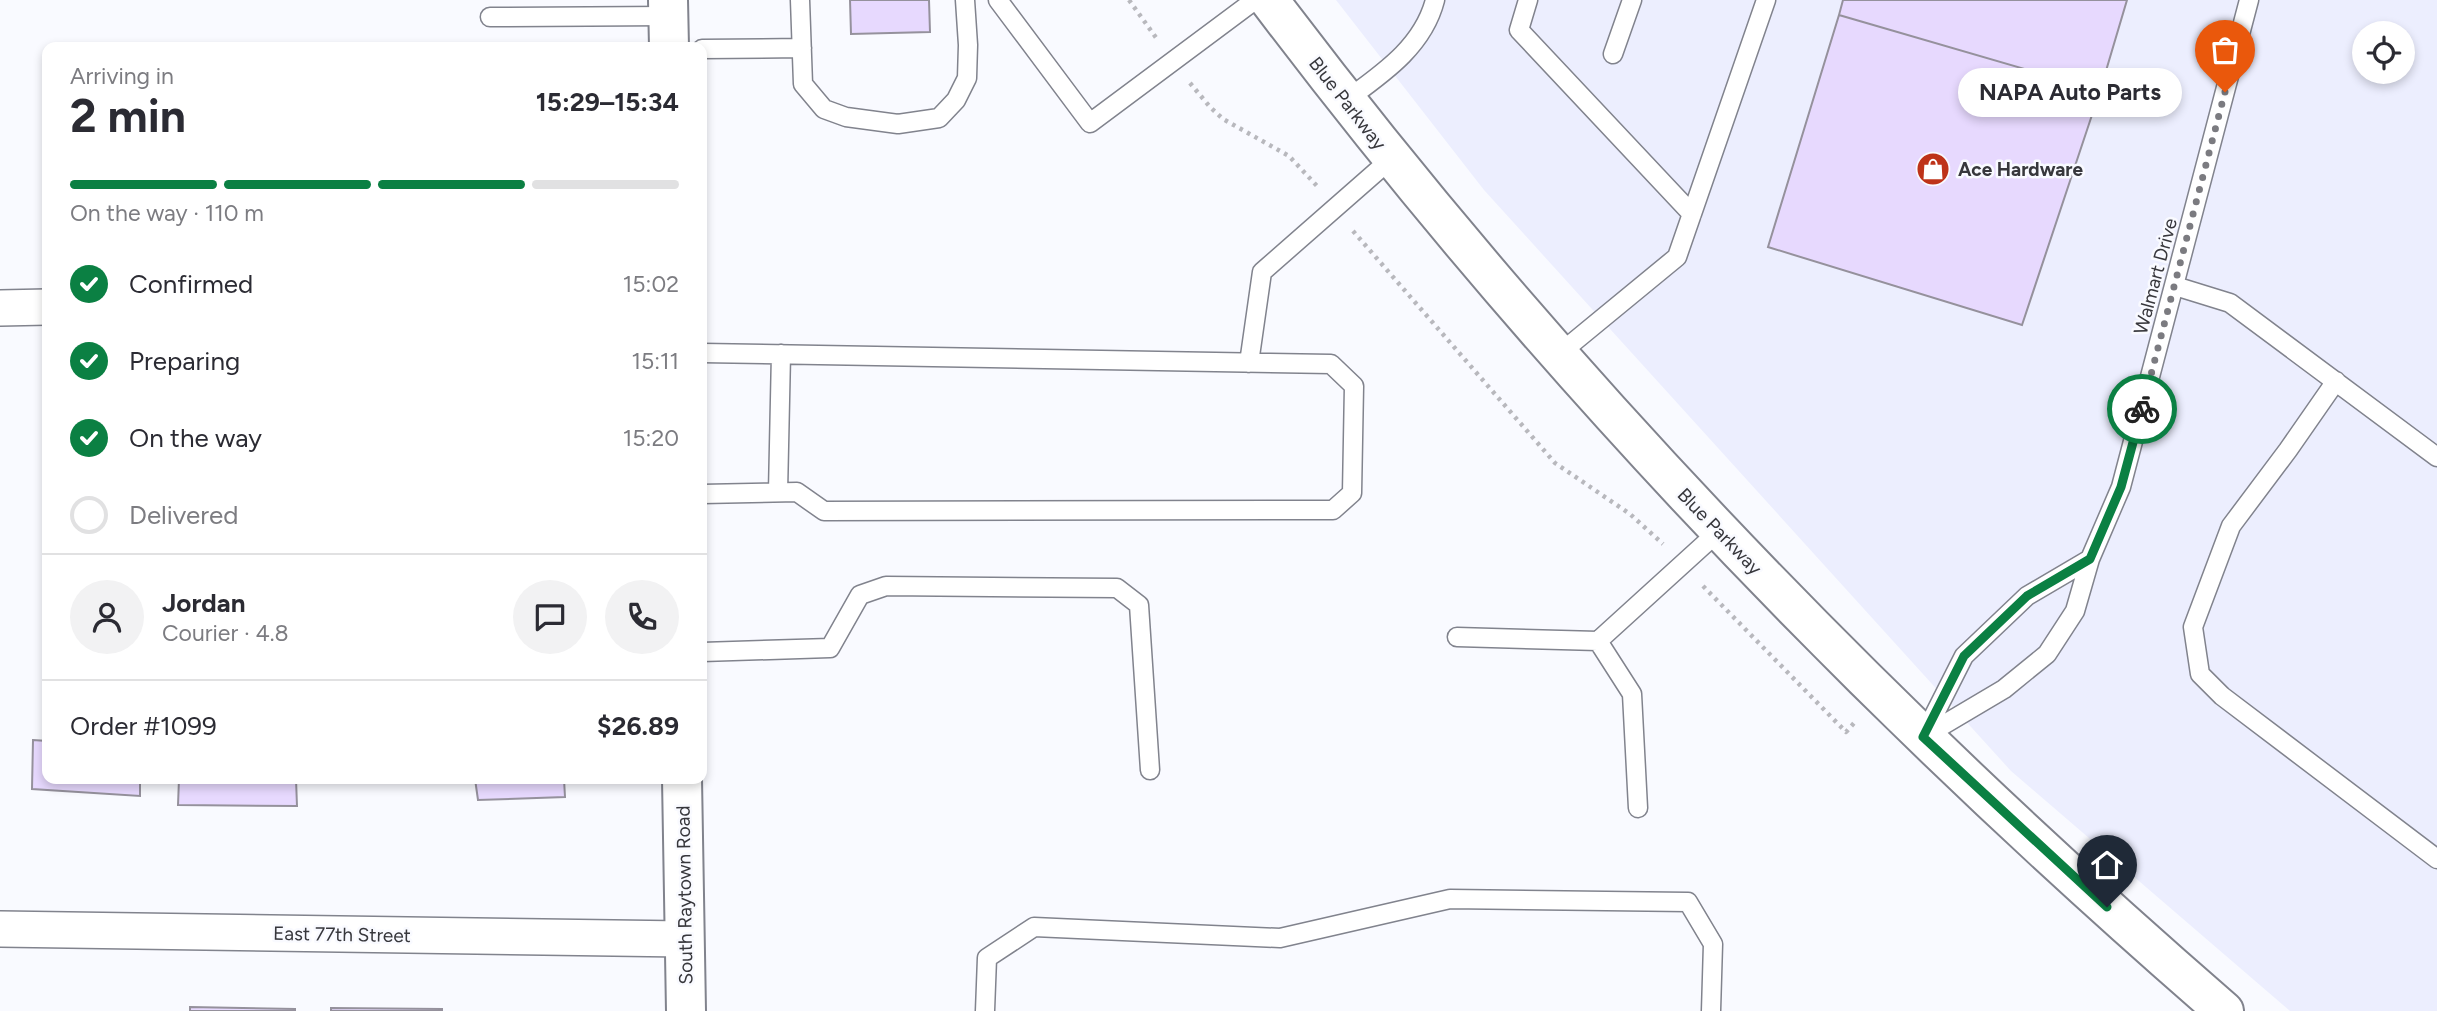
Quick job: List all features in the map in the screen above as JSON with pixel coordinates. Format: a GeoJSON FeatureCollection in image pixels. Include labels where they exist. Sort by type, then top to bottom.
{"type":"FeatureCollection","features":[{"type":"Feature","properties":{"kind":"main road","name":"Blue Parkway"},"geometry":{"type":"LineString","coordinates":[[1269,0],[1345,101],[1490,278],[1686,497],[1923,737],[2148,945],[2224,1011]]}},
{"type":"Feature","properties":{"kind":"main road","name":"South Raytown Road"},"geometry":{"type":"LineString","coordinates":[[682,784],[686,1011]]}},
{"type":"Feature","properties":{"kind":"street"},"geometry":{"type":"LineString","coordinates":[[0,308],[42,307]]}},
{"type":"Feature","properties":{"kind":"street","name":"East 77th Street"},"geometry":{"type":"LineString","coordinates":[[0,929],[684,939]]}},
{"type":"Feature","properties":{"kind":"lane"},"geometry":{"type":"LineString","coordinates":[[800,0],[803,84],[824,109],[846,117],[898,124],[939,118],[957,100],[967,78],[965,0]]}},
{"type":"Feature","properties":{"kind":"lane"},"geometry":{"type":"LineString","coordinates":[[998,0],[1090,123],[1255,0]]}},
{"type":"Feature","properties":{"kind":"lane"},"geometry":{"type":"LineString","coordinates":[[1345,101],[1395,64],[1422,32],[1435,0]]}},
{"type":"Feature","properties":{"kind":"lane"},"geometry":{"type":"LineString","coordinates":[[1528,0],[1520,30],[1692,214]]}},
{"type":"Feature","properties":{"kind":"lane"},"geometry":{"type":"LineString","coordinates":[[1613,54],[1632,0]]}},
{"type":"Feature","properties":{"kind":"lane"},"geometry":{"type":"LineString","coordinates":[[1559,354],[1677,257],[1766,0]]}},
{"type":"Feature","properties":{"kind":"lane","name":"Walmart Drive"},"geometry":{"type":"LineString","coordinates":[[1923,737],[2004,689],[2047,654],[2075,611],[2090,559],[2121,487],[2249,0]]}},
{"type":"Feature","properties":{"kind":"lane"},"geometry":{"type":"LineString","coordinates":[[491,17],[669,21]]}},
{"type":"Feature","properties":{"kind":"lane"},"geometry":{"type":"LineString","coordinates":[[707,49],[802,48]]}},
{"type":"Feature","properties":{"kind":"lane"},"geometry":{"type":"LineString","coordinates":[[1249,363],[1262,272],[1392,158]]}},
{"type":"Feature","properties":{"kind":"lane"},"geometry":{"type":"LineString","coordinates":[[2175,286],[2230,303],[2437,457]]}},
{"type":"Feature","properties":{"kind":"lane"},"geometry":{"type":"LineString","coordinates":[[707,353],[1331,364],[1354,386],[1352,493],[1333,510],[824,511],[797,492],[707,494]]}},
{"type":"Feature","properties":{"kind":"lane"},"geometry":{"type":"LineString","coordinates":[[778,492],[781,355]]}},
{"type":"Feature","properties":{"kind":"lane"},"geometry":{"type":"LineString","coordinates":[[2336,381],[2231,526],[2193,627],[2200,674],[2222,696],[2437,859]]}},
{"type":"Feature","properties":{"kind":"lane"},"geometry":{"type":"LineString","coordinates":[[1457,637],[1598,641],[1719,531]]}},
{"type":"Feature","properties":{"kind":"lane"},"geometry":{"type":"LineString","coordinates":[[1923,737],[1964,656],[2027,596],[2090,559]]}},
{"type":"Feature","properties":{"kind":"lane"},"geometry":{"type":"LineString","coordinates":[[707,652],[830,648],[860,594],[886,586],[1117,588],[1139,605],[1150,770]]}},
{"type":"Feature","properties":{"kind":"lane"},"geometry":{"type":"LineString","coordinates":[[1598,641],[1632,694],[1638,808]]}},
{"type":"Feature","properties":{"kind":"lane"},"geometry":{"type":"LineString","coordinates":[[985,1011],[987,958],[1034,927],[1280,938],[1450,899],[1688,902],[1713,944],[1711,1011]]}},
{"type":"Feature","properties":{"kind":"path"},"geometry":{"type":"LineString","coordinates":[[1129,0],[1158,40]]}},
{"type":"Feature","properties":{"kind":"path"},"geometry":{"type":"LineString","coordinates":[[1192,86],[1223,119],[1289,156],[1312,180]]}},
{"type":"Feature","properties":{"kind":"path"},"geometry":{"type":"LineString","coordinates":[[1356,236],[1555,463],[1630,514],[1672,553]]}},
{"type":"Feature","properties":{"kind":"path"},"geometry":{"type":"LineString","coordinates":[[1714,597],[1846,732],[1857,720]]}},
{"type":"Feature","properties":{"kind":"shaded area"},"geometry":{"type":"Polygon","coordinates":[[[1336,0],[2437,0],[2437,1011],[2290,1011],[2011,771],[1484,190],[1336,0]]]}},
{"type":"Feature","properties":{"kind":"building"},"geometry":{"type":"Polygon","coordinates":[[[850,0],[929,0],[930,32],[851,34],[850,0]]]}},
{"type":"Feature","properties":{"kind":"building"},"geometry":{"type":"Polygon","coordinates":[[[1843,0],[2127,0],[2100,91],[1839,15],[1843,0]]]}},
{"type":"Feature","properties":{"kind":"building","name":"Ace Hardware"},"geometry":{"type":"Polygon","coordinates":[[[1839,15],[2100,91],[2022,325],[1768,247],[1839,15]]]}},
{"type":"Feature","properties":{"kind":"building"},"geometry":{"type":"Polygon","coordinates":[[[33,740],[42,741],[42,784],[140,784],[140,796],[32,789],[33,740]]]}},
{"type":"Feature","properties":{"kind":"building"},"geometry":{"type":"Polygon","coordinates":[[[179,784],[296,784],[297,806],[178,805],[179,784]]]}},
{"type":"Feature","properties":{"kind":"building"},"geometry":{"type":"Polygon","coordinates":[[[476,784],[564,784],[565,797],[478,800],[476,784]]]}},
{"type":"Feature","properties":{"kind":"building"},"geometry":{"type":"Polygon","coordinates":[[[190,1007],[295,1009],[295,1011],[190,1011],[190,1007]]]}},
{"type":"Feature","properties":{"kind":"building"},"geometry":{"type":"Polygon","coordinates":[[[331,1008],[442,1009],[442,1011],[331,1011],[331,1008]]]}},
{"type":"Feature","properties":{"kind":"way so far"},"geometry":{"type":"LineString","coordinates":[[2142,409],[2225,92]]}},
{"type":"Feature","properties":{"kind":"place","name":"NAPA Auto Parts"},"geometry":{"type":"Point","coordinates":[2225,92]}},
{"type":"Feature","properties":{"kind":"place","name":"Ace Hardware"},"geometry":{"type":"Point","coordinates":[1933,169]}},
{"type":"Feature","properties":{"kind":"route"},"geometry":{"type":"LineString","coordinates":[[2107,907],[1923,737],[1964,656],[2027,596],[2090,559],[2121,487],[2142,409]]}}]}
